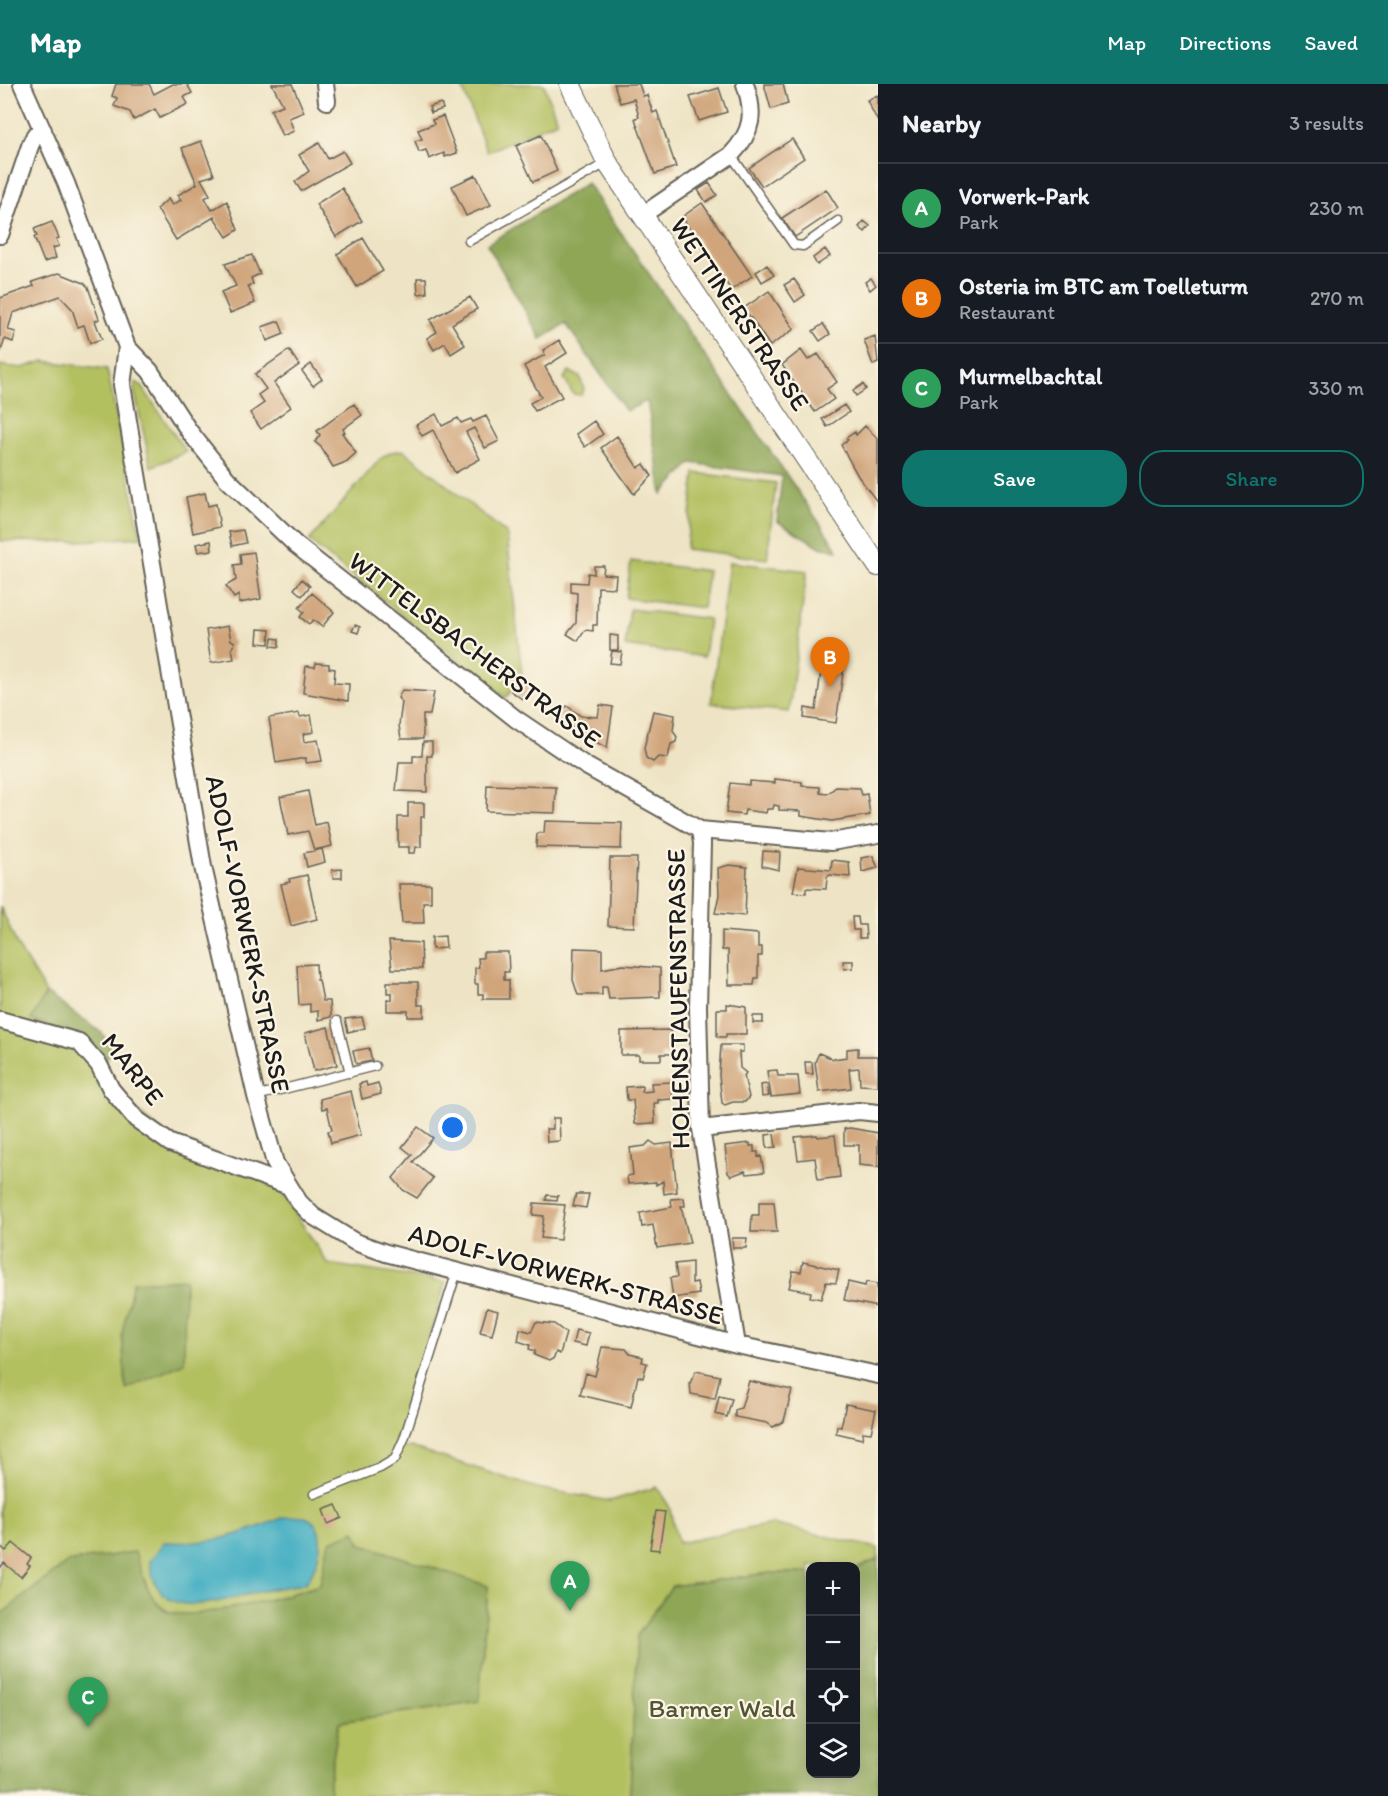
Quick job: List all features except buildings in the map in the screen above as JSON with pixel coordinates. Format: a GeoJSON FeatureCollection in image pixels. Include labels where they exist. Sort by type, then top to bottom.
{"type":"FeatureCollection","features":[{"type":"Feature","properties":{"kind":"street","name":"ADOLF-VORWERK-STRASSE"},"geometry":{"type":"LineString","coordinates":[[22,84],[70,194],[127,347],[122,385],[188,782],[220,949],[275,1163],[289,1186],[313,1216],[355,1242],[737,1345],[878,1375]]}},
{"type":"Feature","properties":{"kind":"street","name":"WETTINERSTRASSE"},"geometry":{"type":"LineString","coordinates":[[570,84],[607,162],[641,216],[878,566]]}},
{"type":"Feature","properties":{"kind":"street"},"geometry":{"type":"LineString","coordinates":[[641,216],[731,155],[741,144],[752,118],[752,105],[745,84]]}},
{"type":"Feature","properties":{"kind":"street"},"geometry":{"type":"LineString","coordinates":[[0,235],[30,146],[35,135],[43,130]]}},
{"type":"Feature","properties":{"kind":"street","name":"WITTELSBACHERSTRASSE"},"geometry":{"type":"LineString","coordinates":[[127,347],[150,371],[189,431],[227,479],[311,559],[532,731],[586,766],[700,830],[831,842],[878,834]]}},
{"type":"Feature","properties":{"kind":"street","name":"HOHENSTAUFENSTRASSE"},"geometry":{"type":"LineString","coordinates":[[700,830],[702,843],[698,1006],[701,1129],[737,1345]]}},
{"type":"Feature","properties":{"kind":"street","name":"MARPE"},"geometry":{"type":"LineString","coordinates":[[0,1020],[79,1042],[99,1065],[111,1089],[136,1119],[170,1143],[289,1186]]}},
{"type":"Feature","properties":{"kind":"street"},"geometry":{"type":"LineString","coordinates":[[701,1129],[859,1111],[878,1113]]}},
{"type":"Feature","properties":{"kind":"lane"},"geometry":{"type":"LineString","coordinates":[[731,155],[794,245],[803,246],[838,221]]}},
{"type":"Feature","properties":{"kind":"lane"},"geometry":{"type":"LineString","coordinates":[[468,241],[607,162]]}},
{"type":"Feature","properties":{"kind":"lane"},"geometry":{"type":"LineString","coordinates":[[337,1022],[350,1073]]}},
{"type":"Feature","properties":{"kind":"lane"},"geometry":{"type":"LineString","coordinates":[[256,1096],[375,1066]]}},
{"type":"Feature","properties":{"kind":"lane"},"geometry":{"type":"LineString","coordinates":[[314,1494],[380,1468],[395,1459],[404,1440],[457,1271]]}},
{"type":"Feature","properties":{"kind":"green space"},"geometry":{"type":"Polygon","coordinates":[[[461,84],[544,84],[557,121],[487,152],[461,84]]]}},
{"type":"Feature","properties":{"kind":"green space"},"geometry":{"type":"Polygon","coordinates":[[[587,183],[838,550],[822,548],[777,521],[782,476],[691,463],[662,494],[647,401],[626,411],[566,324],[541,339],[487,244],[587,183]]]}},
{"type":"Feature","properties":{"kind":"green space"},"geometry":{"type":"Polygon","coordinates":[[[44,361],[107,369],[141,537],[64,542],[0,541],[0,365],[22,368],[44,361]]]}},
{"type":"Feature","properties":{"kind":"green space"},"geometry":{"type":"Polygon","coordinates":[[[569,371],[580,377],[584,390],[581,395],[573,394],[564,378],[569,371]]]}},
{"type":"Feature","properties":{"kind":"green space"},"geometry":{"type":"Polygon","coordinates":[[[135,382],[141,385],[186,452],[151,467],[134,390],[135,382]]]}},
{"type":"Feature","properties":{"kind":"green space"},"geometry":{"type":"Polygon","coordinates":[[[403,450],[507,534],[522,676],[506,698],[309,541],[380,459],[391,452],[403,450]]]}},
{"type":"Feature","properties":{"kind":"green space"},"geometry":{"type":"Polygon","coordinates":[[[695,473],[776,483],[767,559],[686,549],[695,473]]]}},
{"type":"Feature","properties":{"kind":"green space"},"geometry":{"type":"Polygon","coordinates":[[[631,561],[708,571],[703,608],[626,598],[631,561]]]}},
{"type":"Feature","properties":{"kind":"green space"},"geometry":{"type":"Polygon","coordinates":[[[729,562],[807,571],[789,712],[711,703],[729,562]]]}},
{"type":"Feature","properties":{"kind":"green space"},"geometry":{"type":"Polygon","coordinates":[[[630,609],[709,619],[704,657],[625,646],[630,609]]]}},
{"type":"Feature","properties":{"kind":"green space"},"geometry":{"type":"Polygon","coordinates":[[[0,906],[18,947],[46,993],[31,1020],[85,1038],[128,1103],[164,1133],[238,1163],[263,1163],[328,1264],[446,1282],[394,1450],[411,1447],[537,1488],[610,1501],[657,1487],[669,1506],[678,1543],[772,1524],[878,1548],[878,1559],[860,1567],[860,1562],[806,1562],[806,1573],[770,1573],[672,1586],[637,1636],[630,1796],[0,1796],[330,1776],[339,1722],[479,1701],[488,1586],[361,1544],[329,1542],[320,1585],[242,1606],[179,1614],[167,1611],[154,1600],[134,1552],[68,1562],[0,1615],[0,906]]]}},
{"type":"Feature","properties":{"kind":"green space"},"geometry":{"type":"Polygon","coordinates":[[[46,993],[102,1033],[112,1048],[103,1067],[85,1038],[31,1020],[46,993]]]}},
{"type":"Feature","properties":{"kind":"green space"},"geometry":{"type":"Polygon","coordinates":[[[185,1279],[184,1363],[126,1389],[122,1334],[133,1282],[185,1279]]]}},
{"type":"Feature","properties":{"kind":"green space"},"geometry":{"type":"Polygon","coordinates":[[[355,1531],[361,1544],[488,1586],[479,1701],[339,1722],[329,1781],[330,1796],[0,1796],[0,1615],[68,1562],[135,1552],[146,1585],[160,1606],[167,1611],[179,1614],[197,1613],[242,1606],[320,1585],[329,1542],[355,1531]]]}},
{"type":"Feature","properties":{"kind":"green space","name":"Barmer Wald"},"geometry":{"type":"Polygon","coordinates":[[[878,1559],[878,1796],[630,1796],[637,1636],[672,1586],[770,1573],[806,1573],[806,1778],[860,1778],[860,1567],[878,1559]]]}},
{"type":"Feature","properties":{"kind":"water"},"geometry":{"type":"Polygon","coordinates":[[[285,1517],[304,1517],[313,1521],[318,1528],[320,1548],[318,1559],[304,1584],[217,1602],[186,1604],[173,1601],[162,1593],[154,1580],[150,1561],[164,1542],[212,1540],[254,1529],[285,1517]]]}},
{"type":"Feature","properties":{"kind":"place","name":"Osteria im BTC am Toelleturm"},"geometry":{"type":"Point","coordinates":[830,687]}},
{"type":"Feature","properties":{"kind":"place","name":"Vorwerk-Park"},"geometry":{"type":"Point","coordinates":[570,1611]}},
{"type":"Feature","properties":{"kind":"place","name":"Murmelbachtal"},"geometry":{"type":"Point","coordinates":[88,1727]}}]}
